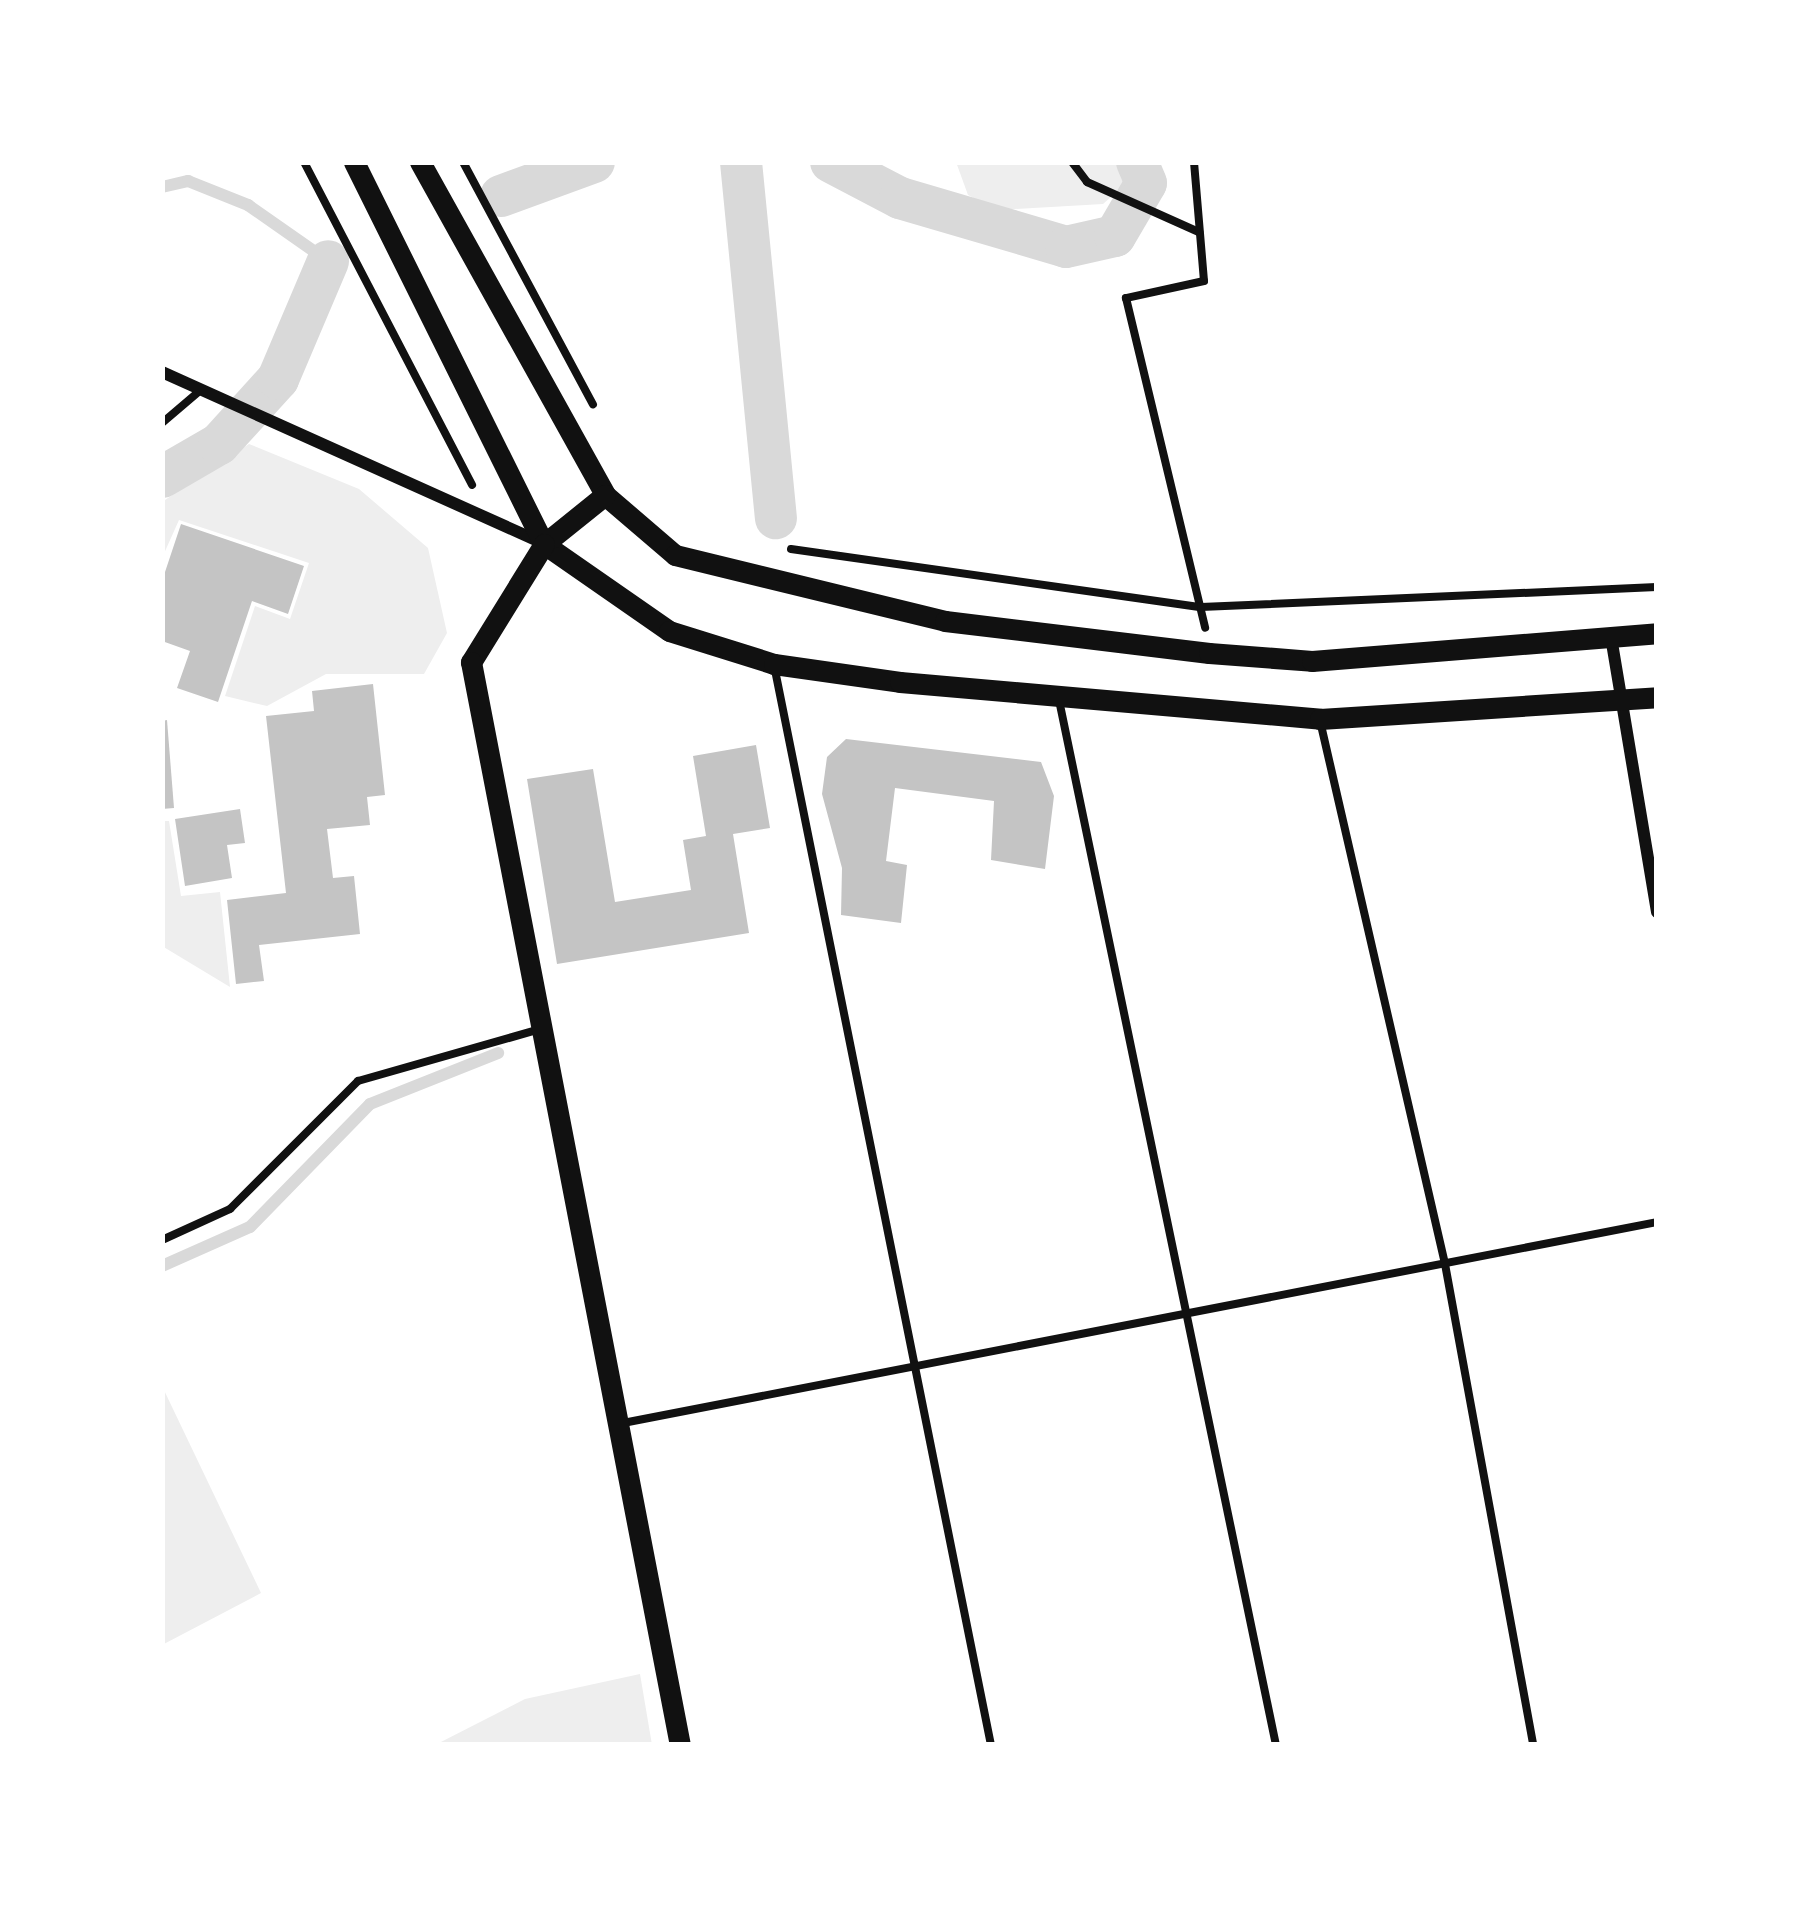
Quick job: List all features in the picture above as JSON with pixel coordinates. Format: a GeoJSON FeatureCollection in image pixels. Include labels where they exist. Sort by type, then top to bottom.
{"type":"FeatureCollection","features":[{"type":"Feature","properties":{"kind":"street"},"geometry":{"type":"LineString","coordinates":[[354,162],[544,544]]}},
{"type":"Feature","properties":{"kind":"street"},"geometry":{"type":"LineString","coordinates":[[420,162],[605,495],[675,555],[945,621],[1209,653],[1312,661],[1657,633]]}},
{"type":"Feature","properties":{"kind":"street"},"geometry":{"type":"LineString","coordinates":[[162,372],[544,544],[669,631],[774,664],[1058,699],[1320,719],[1657,697]]}},
{"type":"Feature","properties":{"kind":"street"},"geometry":{"type":"LineString","coordinates":[[605,495],[544,544],[471,662],[623,1423],[680,1745]]}},
{"type":"Feature","properties":{"kind":"street"},"geometry":{"type":"LineString","coordinates":[[1611,637],[1626,699],[1657,912]]}},
{"type":"Feature","properties":{"kind":"lane"},"geometry":{"type":"LineString","coordinates":[[162,423],[202,389]]}},
{"type":"Feature","properties":{"kind":"lane"},"geometry":{"type":"LineString","coordinates":[[774,664],[992,1745]]}},
{"type":"Feature","properties":{"kind":"lane"},"geometry":{"type":"LineString","coordinates":[[1058,699],[1180,1314],[1276,1745]]}},
{"type":"Feature","properties":{"kind":"lane"},"geometry":{"type":"LineString","coordinates":[[1320,719],[1445,1264],[1533,1745]]}},
{"type":"Feature","properties":{"kind":"lane"},"geometry":{"type":"LineString","coordinates":[[162,1240],[230,1209],[358,1082],[542,1028]]}},
{"type":"Feature","properties":{"kind":"lane"},"geometry":{"type":"LineString","coordinates":[[623,1423],[1657,1222]]}},
{"type":"Feature","properties":{"kind":"path"},"geometry":{"type":"LineString","coordinates":[[304,162],[490,520]]}},
{"type":"Feature","properties":{"kind":"path"},"geometry":{"type":"LineString","coordinates":[[463,162],[600,419]]}},
{"type":"Feature","properties":{"kind":"path"},"geometry":{"type":"LineString","coordinates":[[1072,162],[1101,188],[1200,233]]}},
{"type":"Feature","properties":{"kind":"path"},"geometry":{"type":"LineString","coordinates":[[1195,162],[1204,280],[1126,298],[1209,653]]}},
{"type":"Feature","properties":{"kind":"path"},"geometry":{"type":"LineString","coordinates":[[771,546],[1201,607],[1657,587]]}},
{"type":"Feature","properties":{"kind":"shaded area"},"geometry":{"type":"Polygon","coordinates":[[[956,162],[1124,162],[1128,182],[1103,204],[996,210],[968,195],[956,162]]]}},
{"type":"Feature","properties":{"kind":"shaded area"},"geometry":{"type":"Polygon","coordinates":[[[249,444],[359,489],[428,548],[447,633],[424,674],[326,674],[267,706],[225,696],[255,606],[290,619],[309,563],[179,520],[162,558],[162,502],[249,444]]]}},
{"type":"Feature","properties":{"kind":"shaded area"},"geometry":{"type":"Polygon","coordinates":[[[162,821],[169,821],[181,896],[220,892],[230,987],[162,946],[162,821]]]}},
{"type":"Feature","properties":{"kind":"shaded area"},"geometry":{"type":"Polygon","coordinates":[[[162,1386],[261,1593],[162,1645],[162,1386]]]}},
{"type":"Feature","properties":{"kind":"shaded area"},"geometry":{"type":"Polygon","coordinates":[[[640,1674],[652,1745],[435,1745],[525,1699],[640,1674]]]}},
{"type":"Feature","properties":{"kind":"building"},"geometry":{"type":"Polygon","coordinates":[[[181,524],[304,566],[288,614],[252,601],[218,702],[177,688],[190,651],[162,641],[162,581],[181,524]]]}},
{"type":"Feature","properties":{"kind":"building"},"geometry":{"type":"Polygon","coordinates":[[[373,684],[385,795],[367,797],[370,825],[327,829],[333,878],[354,876],[360,934],[259,945],[264,981],[236,984],[227,900],[286,893],[266,716],[314,711],[312,691],[373,684]]]}},
{"type":"Feature","properties":{"kind":"building"},"geometry":{"type":"Polygon","coordinates":[[[167,720],[174,808],[162,809],[162,721],[167,720]]]}},
{"type":"Feature","properties":{"kind":"building"},"geometry":{"type":"Polygon","coordinates":[[[846,739],[1041,762],[1054,796],[1045,869],[991,860],[994,801],[895,788],[886,861],[907,865],[901,923],[841,915],[842,868],[822,794],[827,757],[846,739]]]}},
{"type":"Feature","properties":{"kind":"building"},"geometry":{"type":"Polygon","coordinates":[[[756,745],[770,828],[733,834],[749,933],[557,964],[527,779],[593,769],[615,902],[691,890],[683,840],[706,836],[693,756],[756,745]]]}},
{"type":"Feature","properties":{"kind":"building"},"geometry":{"type":"Polygon","coordinates":[[[240,809],[245,843],[227,845],[232,878],[185,886],[175,819],[240,809]]]}},
{"type":"Feature","properties":{"kind":"waterway"},"geometry":{"type":"LineString","coordinates":[[501,196],[594,162]]}},
{"type":"Feature","properties":{"kind":"waterway"},"geometry":{"type":"LineString","coordinates":[[741,162],[776,518]]}},
{"type":"Feature","properties":{"kind":"waterway"},"geometry":{"type":"LineString","coordinates":[[831,162],[900,198],[1066,247],[1115,236],[1146,183],[1137,162]]}},
{"type":"Feature","properties":{"kind":"waterway"},"geometry":{"type":"LineString","coordinates":[[162,187],[188,181],[248,205],[328,261]]}},
{"type":"Feature","properties":{"kind":"waterway"},"geometry":{"type":"LineString","coordinates":[[162,477],[219,444],[278,379],[328,261]]}},
{"type":"Feature","properties":{"kind":"waterway"},"geometry":{"type":"LineString","coordinates":[[162,1266],[250,1227],[370,1104],[498,1053]]}}]}
